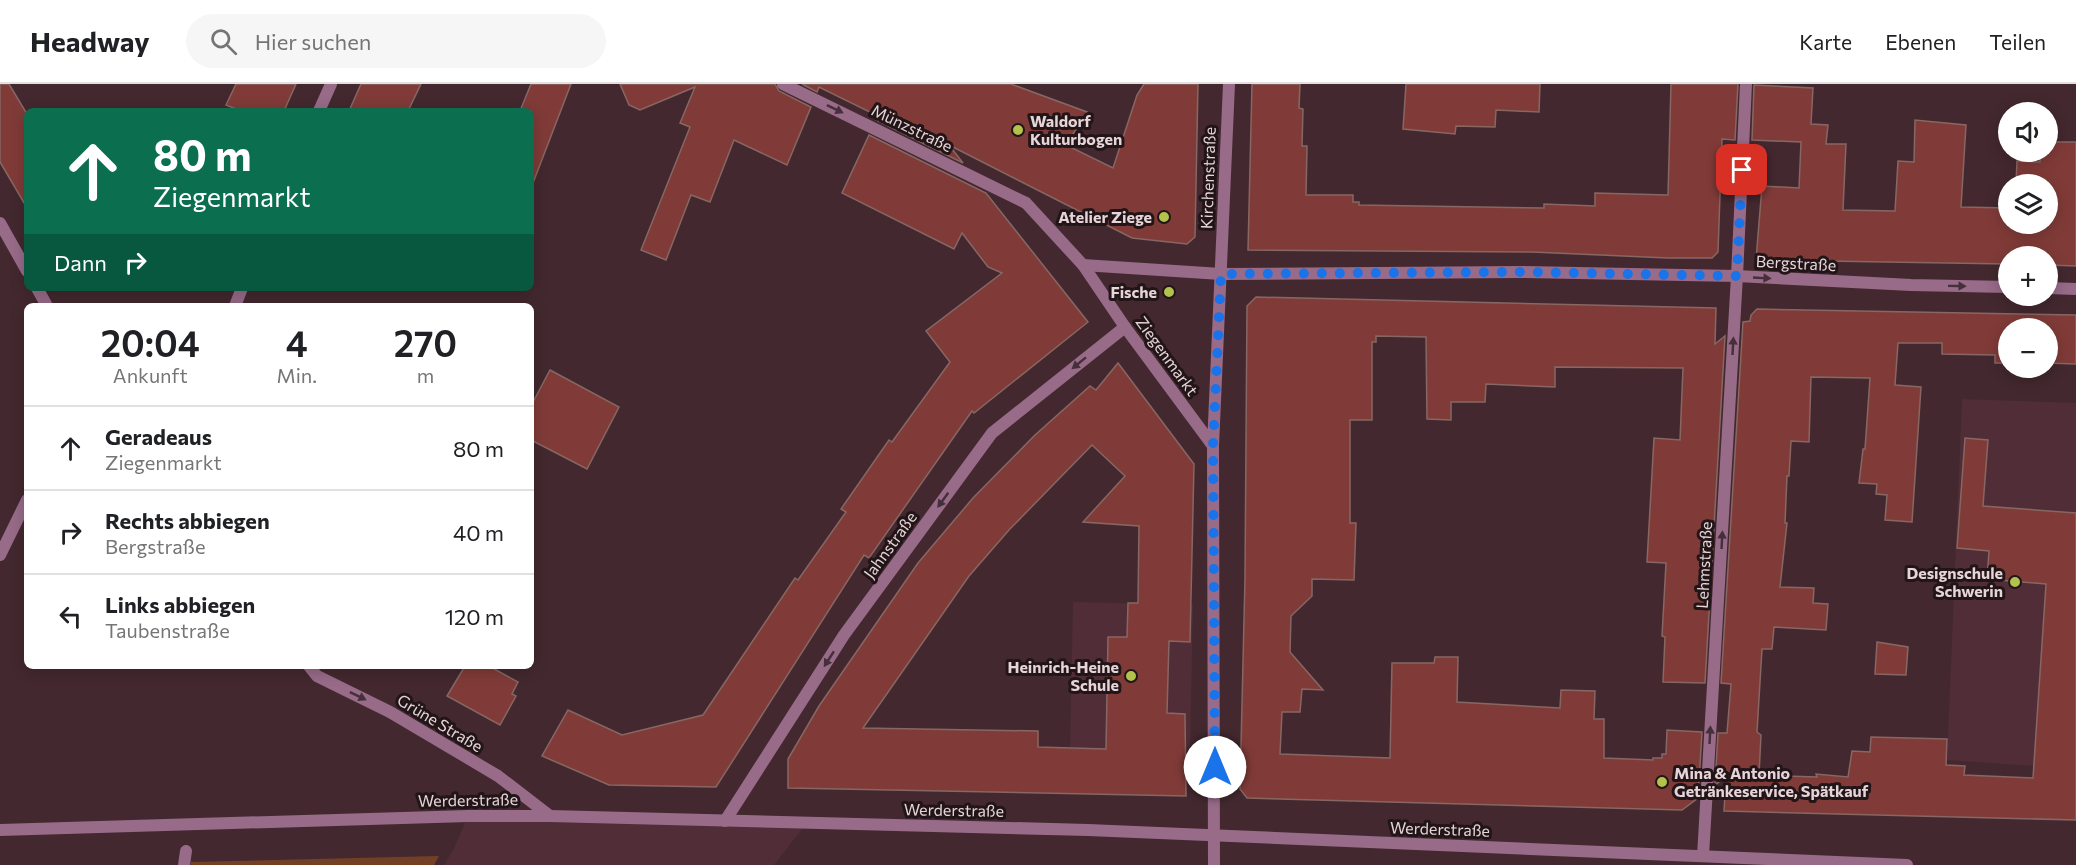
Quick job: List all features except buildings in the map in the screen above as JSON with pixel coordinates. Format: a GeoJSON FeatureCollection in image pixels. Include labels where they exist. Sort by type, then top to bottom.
{"type":"FeatureCollection","features":[{"type":"Feature","properties":{"kind":"street"},"geometry":{"type":"LineString","coordinates":[[320,108],[331,84]]}},
{"type":"Feature","properties":{"kind":"street","name":"Münzstraße"},"geometry":{"type":"LineString","coordinates":[[783,84],[1026,203]]}},
{"type":"Feature","properties":{"kind":"street","name":"Kirchenstraße"},"geometry":{"type":"LineString","coordinates":[[1221,274],[1229,84]]}},
{"type":"Feature","properties":{"kind":"street","name":"Lehmstraße"},"geometry":{"type":"LineString","coordinates":[[1703,856],[1746,84]]}},
{"type":"Feature","properties":{"kind":"street","name":"Ziegenmarkt"},"geometry":{"type":"LineString","coordinates":[[1026,203],[1083,265],[1125,327],[1213,446]]}},
{"type":"Feature","properties":{"kind":"street"},"geometry":{"type":"LineString","coordinates":[[0,223],[24,266]]}},
{"type":"Feature","properties":{"kind":"street"},"geometry":{"type":"LineString","coordinates":[[1083,265],[1221,274]]}},
{"type":"Feature","properties":{"kind":"street","name":"Bergstraße"},"geometry":{"type":"LineString","coordinates":[[1221,274],[1520,272],[1737,276],[1911,285],[1998,287]]}},
{"type":"Feature","properties":{"kind":"street","name":"Ziegenmarkt"},"geometry":{"type":"LineString","coordinates":[[1213,446],[1221,274]]}},
{"type":"Feature","properties":{"kind":"street"},"geometry":{"type":"LineString","coordinates":[[2058,288],[2076,289]]}},
{"type":"Feature","properties":{"kind":"street","name":"Jahnstraße"},"geometry":{"type":"LineString","coordinates":[[725,821],[844,635],[992,433],[1125,327]]}},
{"type":"Feature","properties":{"kind":"street"},"geometry":{"type":"LineString","coordinates":[[1213,446],[1214,865]]}},
{"type":"Feature","properties":{"kind":"street"},"geometry":{"type":"LineString","coordinates":[[0,555],[24,506]]}},
{"type":"Feature","properties":{"kind":"street","name":"Grüne Straße"},"geometry":{"type":"LineString","coordinates":[[311,669],[317,676],[390,712],[498,776],[550,816]]}},
{"type":"Feature","properties":{"kind":"street","name":"Werderstraße"},"geometry":{"type":"LineString","coordinates":[[0,830],[468,816],[550,816],[1088,830],[1703,856],[1728,861],[1907,865]]}},
{"type":"Feature","properties":{"kind":"street"},"geometry":{"type":"LineString","coordinates":[[184,865],[186,851]]}},
{"type":"Feature","properties":{"kind":"shaded area","name":"Designschule Schwerin"},"geometry":{"type":"Polygon","coordinates":[[[1962,399],[2076,403],[2076,769],[1947,760],[1962,399]]]}},
{"type":"Feature","properties":{"kind":"shaded area","name":"Heinrich-Heine Schule"},"geometry":{"type":"Polygon","coordinates":[[[1073,602],[1193,605],[1190,751],[1070,748],[1073,602]]]}},
{"type":"Feature","properties":{"kind":"shaded area"},"geometry":{"type":"Polygon","coordinates":[[[468,816],[806,824],[774,865],[444,865],[468,816]]]}},
{"type":"Feature","properties":{"kind":"shaded area"},"geometry":{"type":"Polygon","coordinates":[[[439,856],[434,865],[191,865],[191,862],[439,856]]]}},
{"type":"Feature","properties":{"kind":"place","name":"Waldorf Kulturbogen"},"geometry":{"type":"Point","coordinates":[1018,130]}},
{"type":"Feature","properties":{"kind":"place","name":"Atelier Ziege"},"geometry":{"type":"Point","coordinates":[1164,217]}},
{"type":"Feature","properties":{"kind":"place","name":"Fische"},"geometry":{"type":"Point","coordinates":[1169,292]}},
{"type":"Feature","properties":{"kind":"place","name":"Designschule Schwerin"},"geometry":{"type":"Point","coordinates":[2015,582]}},
{"type":"Feature","properties":{"kind":"place","name":"Heinrich-Heine Schule"},"geometry":{"type":"Point","coordinates":[1131,676]}},
{"type":"Feature","properties":{"kind":"place","name":"Mina & Antonio Getränkeservice, Spätkauf"},"geometry":{"type":"Point","coordinates":[1662,782]}},
{"type":"Feature","properties":{"kind":"route"},"geometry":{"type":"LineString","coordinates":[[1215,767],[1213,446],[1221,274],[1520,272],[1737,276],[1742,170]]}}]}
